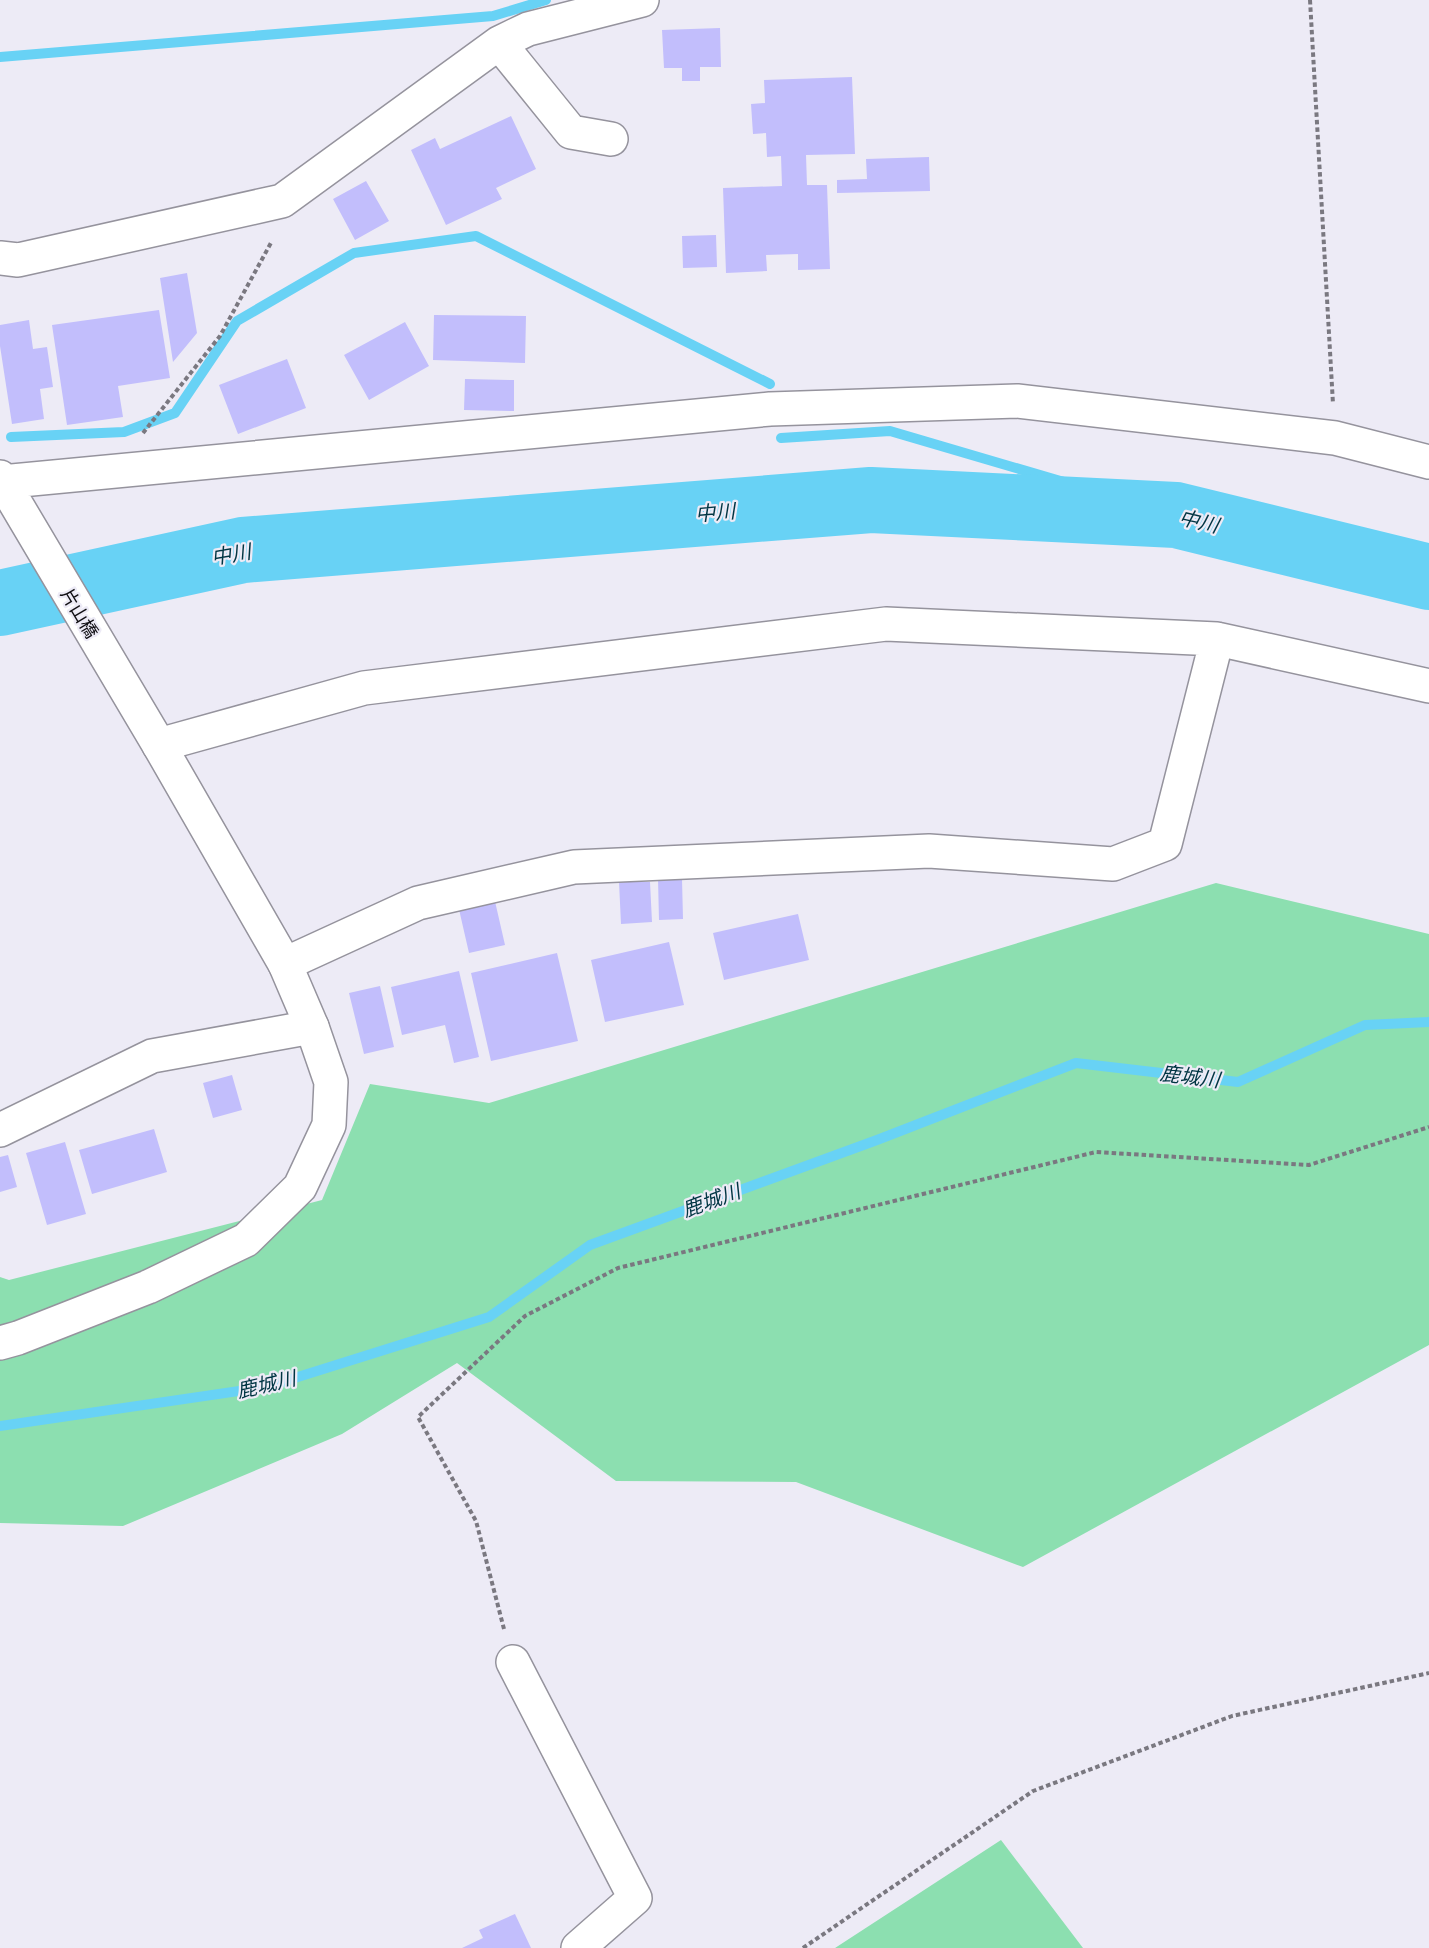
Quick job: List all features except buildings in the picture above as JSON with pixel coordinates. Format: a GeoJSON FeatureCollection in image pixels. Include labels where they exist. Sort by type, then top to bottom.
{"type":"FeatureCollection","features":[{"type":"Feature","properties":{"kind":"street"},"geometry":{"type":"LineString","coordinates":[[0,258],[18,260],[282,201],[500,43],[528,29],[642,0]]}},
{"type":"Feature","properties":{"kind":"street"},"geometry":{"type":"LineString","coordinates":[[500,43],[571,132],[611,139]]}},
{"type":"Feature","properties":{"kind":"street"},"geometry":{"type":"LineString","coordinates":[[0,480],[770,409],[1005,401],[1335,438],[1429,462]]}},
{"type":"Feature","properties":{"kind":"street","name":"片山橋"},"geometry":{"type":"LineString","coordinates":[[0,480],[159,745],[285,964],[332,1082],[330,1125],[300,1187],[246,1240],[148,1287],[0,1343]]}},
{"type":"Feature","properties":{"kind":"street"},"geometry":{"type":"LineString","coordinates":[[159,745],[364,688],[886,624],[1216,639],[1429,686]]}},
{"type":"Feature","properties":{"kind":"street"},"geometry":{"type":"LineString","coordinates":[[285,964],[418,903],[574,867],[929,851],[1113,864],[1165,844],[1216,639]]}},
{"type":"Feature","properties":{"kind":"street"},"geometry":{"type":"LineString","coordinates":[[0,1130],[152,1056],[312,1027]]}},
{"type":"Feature","properties":{"kind":"street"},"geometry":{"type":"LineString","coordinates":[[513,1662],[635,1898],[578,1948]]}},
{"type":"Feature","properties":{"kind":"path"},"geometry":{"type":"LineString","coordinates":[[1310,0],[1335,438]]}},
{"type":"Feature","properties":{"kind":"path"},"geometry":{"type":"LineString","coordinates":[[142,434],[220,336],[277,232],[282,201]]}},
{"type":"Feature","properties":{"kind":"path"},"geometry":{"type":"LineString","coordinates":[[513,1662],[477,1521],[418,1417],[525,1316],[618,1268],[1096,1152],[1309,1165],[1429,1128]]}},
{"type":"Feature","properties":{"kind":"path"},"geometry":{"type":"LineString","coordinates":[[803,1948],[1033,1791],[1232,1716],[1429,1673]]}},
{"type":"Feature","properties":{"kind":"green space"},"geometry":{"type":"Polygon","coordinates":[[[1216,883],[1429,934],[1429,1345],[1023,1567],[796,1482],[616,1481],[457,1363],[342,1434],[123,1526],[0,1523],[0,1277],[9,1280],[322,1200],[370,1084],[489,1103],[1216,883]]]}},
{"type":"Feature","properties":{"kind":"green space"},"geometry":{"type":"Polygon","coordinates":[[[1001,1840],[1083,1948],[835,1948],[1001,1840]]]}},
{"type":"Feature","properties":{"kind":"waterway"},"geometry":{"type":"LineString","coordinates":[[0,57],[493,16],[546,0]]}},
{"type":"Feature","properties":{"kind":"waterway"},"geometry":{"type":"LineString","coordinates":[[11,437],[124,432],[175,413],[237,321],[354,253],[476,236],[770,384]]}},
{"type":"Feature","properties":{"kind":"waterway"},"geometry":{"type":"LineString","coordinates":[[781,438],[890,431],[1176,515]]}},
{"type":"Feature","properties":{"kind":"waterway","name":"中川"},"geometry":{"type":"LineString","coordinates":[[0,603],[243,550],[871,500],[1176,515],[1429,577]]}},
{"type":"Feature","properties":{"kind":"waterway","name":"鹿城川"},"geometry":{"type":"LineString","coordinates":[[0,1426],[266,1387],[489,1317],[590,1245],[877,1140],[1076,1063],[1238,1082],[1365,1025],[1429,1022]]}}]}
